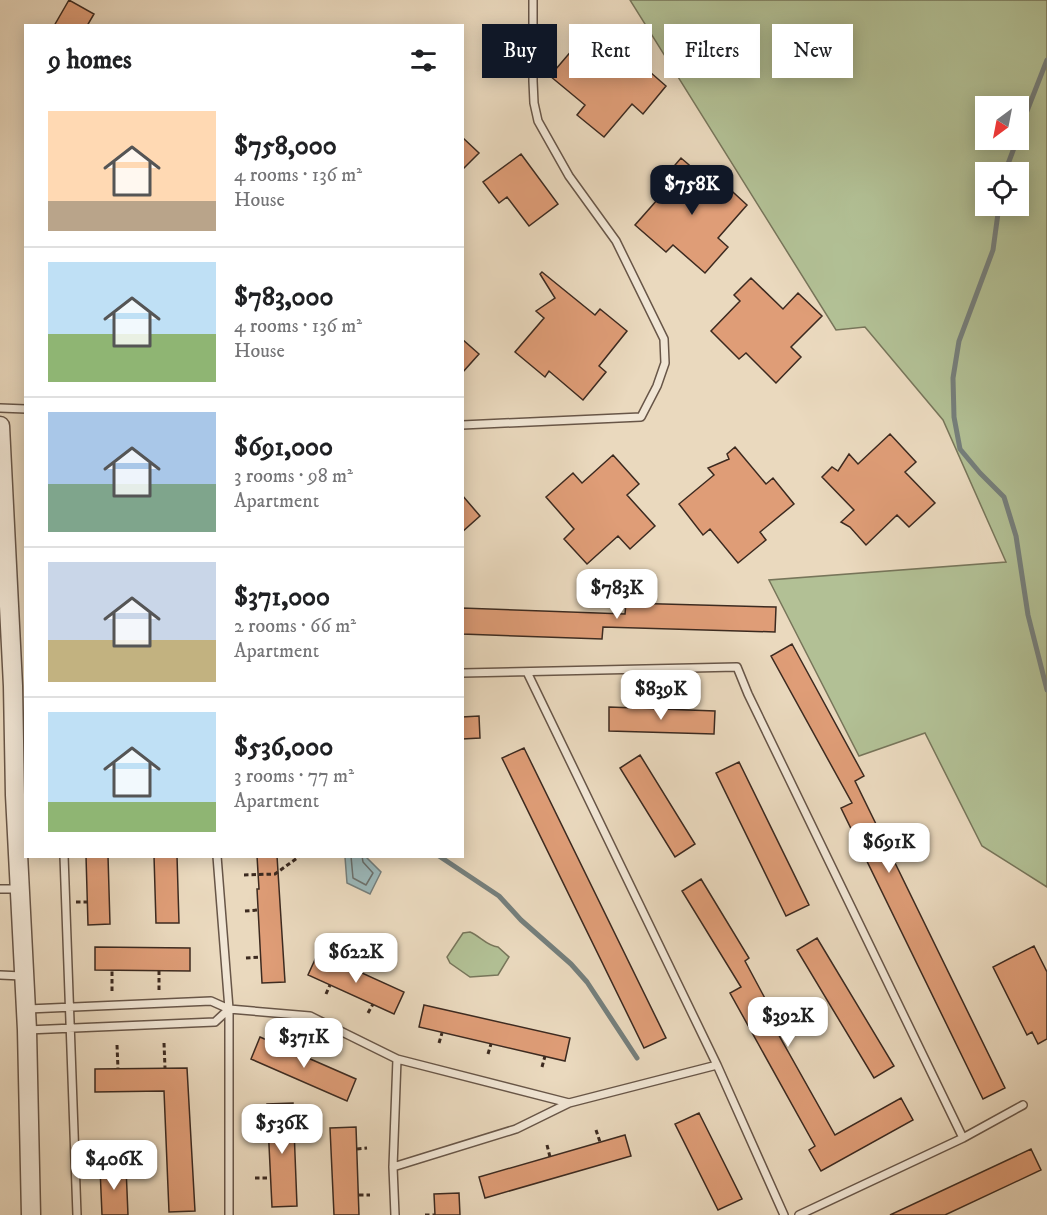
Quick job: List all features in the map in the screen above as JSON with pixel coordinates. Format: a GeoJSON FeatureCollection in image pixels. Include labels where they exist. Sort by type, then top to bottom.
{"type":"FeatureCollection","features":[{"type":"Feature","properties":{"kind":"street"},"geometry":{"type":"LineString","coordinates":[[0,426],[10,714],[25,976],[31,1215]]}},
{"type":"Feature","properties":{"kind":"lane"},"geometry":{"type":"LineString","coordinates":[[464,425],[641,417],[657,386],[665,363],[664,339],[616,241],[569,176],[538,121],[533,81],[533,0]]}},
{"type":"Feature","properties":{"kind":"lane"},"geometry":{"type":"LineString","coordinates":[[0,408],[24,409]]}},
{"type":"Feature","properties":{"kind":"lane"},"geometry":{"type":"LineString","coordinates":[[464,673],[737,667],[753,705],[963,1138]]}},
{"type":"Feature","properties":{"kind":"lane"},"geometry":{"type":"LineString","coordinates":[[527,672],[717,1065],[784,1215]]}},
{"type":"Feature","properties":{"kind":"lane"},"geometry":{"type":"LineString","coordinates":[[64,858],[77,1215]]}},
{"type":"Feature","properties":{"kind":"lane"},"geometry":{"type":"LineString","coordinates":[[217,858],[229,1009],[229,1215]]}},
{"type":"Feature","properties":{"kind":"lane"},"geometry":{"type":"LineString","coordinates":[[0,889],[20,889]]}},
{"type":"Feature","properties":{"kind":"lane"},"geometry":{"type":"LineString","coordinates":[[0,975],[25,976]]}},
{"type":"Feature","properties":{"kind":"lane"},"geometry":{"type":"LineString","coordinates":[[26,1010],[211,1001],[229,1009],[310,1016],[397,1059],[569,1103]]}},
{"type":"Feature","properties":{"kind":"lane"},"geometry":{"type":"LineString","coordinates":[[27,1030],[215,1022],[229,1009]]}},
{"type":"Feature","properties":{"kind":"lane"},"geometry":{"type":"LineString","coordinates":[[395,1215],[393,1167],[397,1059]]}},
{"type":"Feature","properties":{"kind":"lane"},"geometry":{"type":"LineString","coordinates":[[393,1167],[516,1129],[569,1103],[717,1065]]}},
{"type":"Feature","properties":{"kind":"lane"},"geometry":{"type":"LineString","coordinates":[[799,1215],[963,1138],[1023,1105]]}},
{"type":"Feature","properties":{"kind":"path"},"geometry":{"type":"LineString","coordinates":[[244,875],[275,874],[297,858]]}},
{"type":"Feature","properties":{"kind":"path"},"geometry":{"type":"LineString","coordinates":[[76,902],[87,902]]}},
{"type":"Feature","properties":{"kind":"path"},"geometry":{"type":"LineString","coordinates":[[245,911],[258,910]]}},
{"type":"Feature","properties":{"kind":"path"},"geometry":{"type":"LineString","coordinates":[[246,958],[261,957]]}},
{"type":"Feature","properties":{"kind":"path"},"geometry":{"type":"LineString","coordinates":[[112,971],[112,991]]}},
{"type":"Feature","properties":{"kind":"path"},"geometry":{"type":"LineString","coordinates":[[159,971],[159,990]]}},
{"type":"Feature","properties":{"kind":"path"},"geometry":{"type":"LineString","coordinates":[[326,994],[330,985]]}},
{"type":"Feature","properties":{"kind":"path"},"geometry":{"type":"LineString","coordinates":[[368,1012],[372,1004]]}},
{"type":"Feature","properties":{"kind":"path"},"geometry":{"type":"LineString","coordinates":[[439,1043],[442,1033]]}},
{"type":"Feature","properties":{"kind":"path"},"geometry":{"type":"LineString","coordinates":[[287,1049],[293,1037]]}},
{"type":"Feature","properties":{"kind":"path"},"geometry":{"type":"LineString","coordinates":[[164,1043],[165,1068]]}},
{"type":"Feature","properties":{"kind":"path"},"geometry":{"type":"LineString","coordinates":[[488,1054],[491,1044]]}},
{"type":"Feature","properties":{"kind":"path"},"geometry":{"type":"LineString","coordinates":[[117,1045],[118,1069]]}},
{"type":"Feature","properties":{"kind":"path"},"geometry":{"type":"LineString","coordinates":[[542,1067],[545,1056]]}},
{"type":"Feature","properties":{"kind":"path"},"geometry":{"type":"LineString","coordinates":[[253,1127],[268,1126]]}},
{"type":"Feature","properties":{"kind":"path"},"geometry":{"type":"LineString","coordinates":[[596,1130],[600,1142]]}},
{"type":"Feature","properties":{"kind":"path"},"geometry":{"type":"LineString","coordinates":[[546,1145],[550,1157]]}},
{"type":"Feature","properties":{"kind":"path"},"geometry":{"type":"LineString","coordinates":[[357,1149],[367,1148]]}},
{"type":"Feature","properties":{"kind":"path"},"geometry":{"type":"LineString","coordinates":[[255,1178],[270,1178]]}},
{"type":"Feature","properties":{"kind":"path"},"geometry":{"type":"LineString","coordinates":[[359,1196],[370,1195]]}},
{"type":"Feature","properties":{"kind":"path"},"geometry":{"type":"LineString","coordinates":[[425,1215],[435,1215]]}},
{"type":"Feature","properties":{"kind":"green space"},"geometry":{"type":"Polygon","coordinates":[[[630,0],[1047,0],[1047,887],[982,846],[925,733],[859,756],[769,580],[1006,562],[943,420],[865,327],[836,330],[679,78],[760,78],[760,24],[664,24],[664,54],[652,35],[652,24],[645,24],[630,0]]]}},
{"type":"Feature","properties":{"kind":"green space"},"geometry":{"type":"Polygon","coordinates":[[[470,932],[490,945],[498,947],[509,957],[498,975],[470,977],[450,963],[447,957],[463,933],[470,932]]]}},
{"type":"Feature","properties":{"kind":"water"},"geometry":{"type":"Polygon","coordinates":[[[345,858],[367,858],[381,872],[370,894],[347,883],[345,858]]]}},
{"type":"Feature","properties":{"kind":"building"},"geometry":{"type":"Polygon","coordinates":[[[69,0],[94,14],[88,24],[55,24],[69,0]]]}},
{"type":"Feature","properties":{"kind":"building"},"geometry":{"type":"Polygon","coordinates":[[[569,54],[569,78],[652,78],[652,74],[666,86],[643,114],[632,104],[604,137],[577,115],[585,105],[552,78],[557,78],[557,68],[569,54]]]}},
{"type":"Feature","properties":{"kind":"building"},"geometry":{"type":"Polygon","coordinates":[[[464,139],[479,153],[464,168],[464,139]]]}},
{"type":"Feature","properties":{"kind":"building"},"geometry":{"type":"Polygon","coordinates":[[[521,154],[558,204],[529,226],[507,197],[499,203],[483,182],[521,154]]]}},
{"type":"Feature","properties":{"kind":"building"},"geometry":{"type":"Polygon","coordinates":[[[681,158],[716,188],[722,182],[747,205],[718,238],[728,247],[705,273],[673,245],[666,252],[635,225],[665,191],[658,185],[681,158]]]}},
{"type":"Feature","properties":{"kind":"building"},"geometry":{"type":"Polygon","coordinates":[[[542,272],[595,315],[600,309],[627,331],[599,366],[606,372],[583,400],[549,371],[545,377],[515,352],[544,318],[536,311],[555,298],[540,274],[542,272]]]}},
{"type":"Feature","properties":{"kind":"building"},"geometry":{"type":"Polygon","coordinates":[[[751,278],[783,309],[798,293],[822,316],[791,347],[801,357],[776,383],[746,353],[739,359],[711,331],[740,301],[734,295],[751,278]]]}},
{"type":"Feature","properties":{"kind":"building"},"geometry":{"type":"Polygon","coordinates":[[[464,341],[479,354],[464,371],[464,341]]]}},
{"type":"Feature","properties":{"kind":"building"},"geometry":{"type":"Polygon","coordinates":[[[890,434],[916,462],[905,472],[935,503],[909,527],[897,515],[866,545],[850,527],[841,522],[854,510],[822,477],[832,467],[838,471],[849,454],[858,464],[890,434]]]}},
{"type":"Feature","properties":{"kind":"building"},"geometry":{"type":"Polygon","coordinates":[[[735,447],[766,484],[773,478],[794,504],[760,532],[766,540],[738,563],[710,529],[703,535],[679,504],[714,475],[708,468],[729,459],[727,454],[735,447]]]}},
{"type":"Feature","properties":{"kind":"building"},"geometry":{"type":"Polygon","coordinates":[[[613,455],[639,484],[627,495],[655,526],[630,549],[618,536],[587,564],[564,539],[574,529],[546,497],[573,473],[582,483],[613,455]]]}},
{"type":"Feature","properties":{"kind":"building"},"geometry":{"type":"Polygon","coordinates":[[[464,497],[480,516],[464,530],[464,497]]]}},
{"type":"Feature","properties":{"kind":"building"},"geometry":{"type":"Polygon","coordinates":[[[626,603],[776,607],[775,632],[603,627],[602,639],[464,634],[464,608],[625,614],[626,603]]]}},
{"type":"Feature","properties":{"kind":"building"},"geometry":{"type":"Polygon","coordinates":[[[792,644],[864,776],[855,781],[1005,1088],[983,1099],[841,808],[852,803],[771,656],[792,644]]]}},
{"type":"Feature","properties":{"kind":"building"},"geometry":{"type":"Polygon","coordinates":[[[609,707],[715,711],[714,734],[609,731],[609,707]]]}},
{"type":"Feature","properties":{"kind":"building"},"geometry":{"type":"Polygon","coordinates":[[[479,716],[480,738],[464,739],[464,717],[479,716]]]}},
{"type":"Feature","properties":{"kind":"building"},"geometry":{"type":"Polygon","coordinates":[[[524,748],[666,1038],[644,1048],[502,758],[524,748]]]}},
{"type":"Feature","properties":{"kind":"building"},"geometry":{"type":"Polygon","coordinates":[[[640,755],[695,844],[675,857],[620,768],[640,755]]]}},
{"type":"Feature","properties":{"kind":"building"},"geometry":{"type":"Polygon","coordinates":[[[739,762],[809,905],[786,916],[716,773],[739,762]]]}},
{"type":"Feature","properties":{"kind":"building"},"geometry":{"type":"Polygon","coordinates":[[[86,858],[108,858],[110,924],[88,925],[86,858]]]}},
{"type":"Feature","properties":{"kind":"building"},"geometry":{"type":"Polygon","coordinates":[[[154,858],[177,858],[179,923],[156,923],[154,858]]]}},
{"type":"Feature","properties":{"kind":"building"},"geometry":{"type":"Polygon","coordinates":[[[257,858],[277,858],[285,982],[262,983],[257,889],[259,889],[257,858]]]}},
{"type":"Feature","properties":{"kind":"building"},"geometry":{"type":"Polygon","coordinates":[[[701,879],[749,958],[745,961],[768,1004],[763,1007],[835,1135],[901,1098],[913,1120],[821,1171],[809,1150],[815,1146],[730,993],[741,987],[682,891],[701,879]]]}},
{"type":"Feature","properties":{"kind":"building"},"geometry":{"type":"Polygon","coordinates":[[[817,938],[894,1066],[874,1078],[797,950],[817,938]]]}},
{"type":"Feature","properties":{"kind":"building"},"geometry":{"type":"Polygon","coordinates":[[[1034,946],[1047,972],[1047,1039],[1038,1044],[1032,1032],[1027,1035],[993,967],[1034,946]]]}},
{"type":"Feature","properties":{"kind":"building"},"geometry":{"type":"Polygon","coordinates":[[[95,947],[190,948],[190,971],[95,970],[95,947]]]}},
{"type":"Feature","properties":{"kind":"building"},"geometry":{"type":"Polygon","coordinates":[[[318,953],[404,992],[394,1014],[308,975],[318,953]]]}},
{"type":"Feature","properties":{"kind":"building"},"geometry":{"type":"Polygon","coordinates":[[[424,1005],[570,1038],[565,1061],[419,1027],[424,1005]]]}},
{"type":"Feature","properties":{"kind":"building"},"geometry":{"type":"Polygon","coordinates":[[[260,1037],[356,1079],[347,1101],[251,1059],[260,1037]]]}},
{"type":"Feature","properties":{"kind":"building"},"geometry":{"type":"Polygon","coordinates":[[[187,1068],[195,1211],[169,1212],[164,1091],[95,1092],[95,1069],[187,1068]]]}},
{"type":"Feature","properties":{"kind":"building"},"geometry":{"type":"Polygon","coordinates":[[[293,1103],[297,1206],[272,1207],[267,1104],[293,1103]]]}},
{"type":"Feature","properties":{"kind":"building"},"geometry":{"type":"Polygon","coordinates":[[[699,1113],[742,1199],[718,1210],[675,1124],[699,1113]]]}},
{"type":"Feature","properties":{"kind":"building"},"geometry":{"type":"Polygon","coordinates":[[[356,1127],[359,1215],[334,1215],[330,1128],[356,1127]]]}},
{"type":"Feature","properties":{"kind":"building"},"geometry":{"type":"Polygon","coordinates":[[[625,1135],[631,1156],[485,1198],[479,1177],[625,1135]]]}},
{"type":"Feature","properties":{"kind":"building"},"geometry":{"type":"Polygon","coordinates":[[[1031,1149],[1041,1170],[945,1215],[890,1215],[1031,1149]]]}},
{"type":"Feature","properties":{"kind":"building"},"geometry":{"type":"Polygon","coordinates":[[[126,1167],[128,1215],[102,1215],[100,1168],[126,1167]]]}},
{"type":"Feature","properties":{"kind":"building"},"geometry":{"type":"Polygon","coordinates":[[[459,1193],[460,1215],[435,1215],[434,1194],[459,1193]]]}},
{"type":"Feature","properties":{"kind":"waterway"},"geometry":{"type":"LineString","coordinates":[[1029,106],[1047,60]]}},
{"type":"Feature","properties":{"kind":"waterway"},"geometry":{"type":"LineString","coordinates":[[1009,162],[1013,150]]}},
{"type":"Feature","properties":{"kind":"waterway"},"geometry":{"type":"LineString","coordinates":[[998,216],[993,250],[959,341],[953,378],[954,417],[960,449],[1004,497],[1016,536],[1028,615],[1047,690]]}},
{"type":"Feature","properties":{"kind":"waterway"},"geometry":{"type":"LineString","coordinates":[[442,858],[499,896],[521,920],[571,964],[587,982],[637,1058]]}}]}
